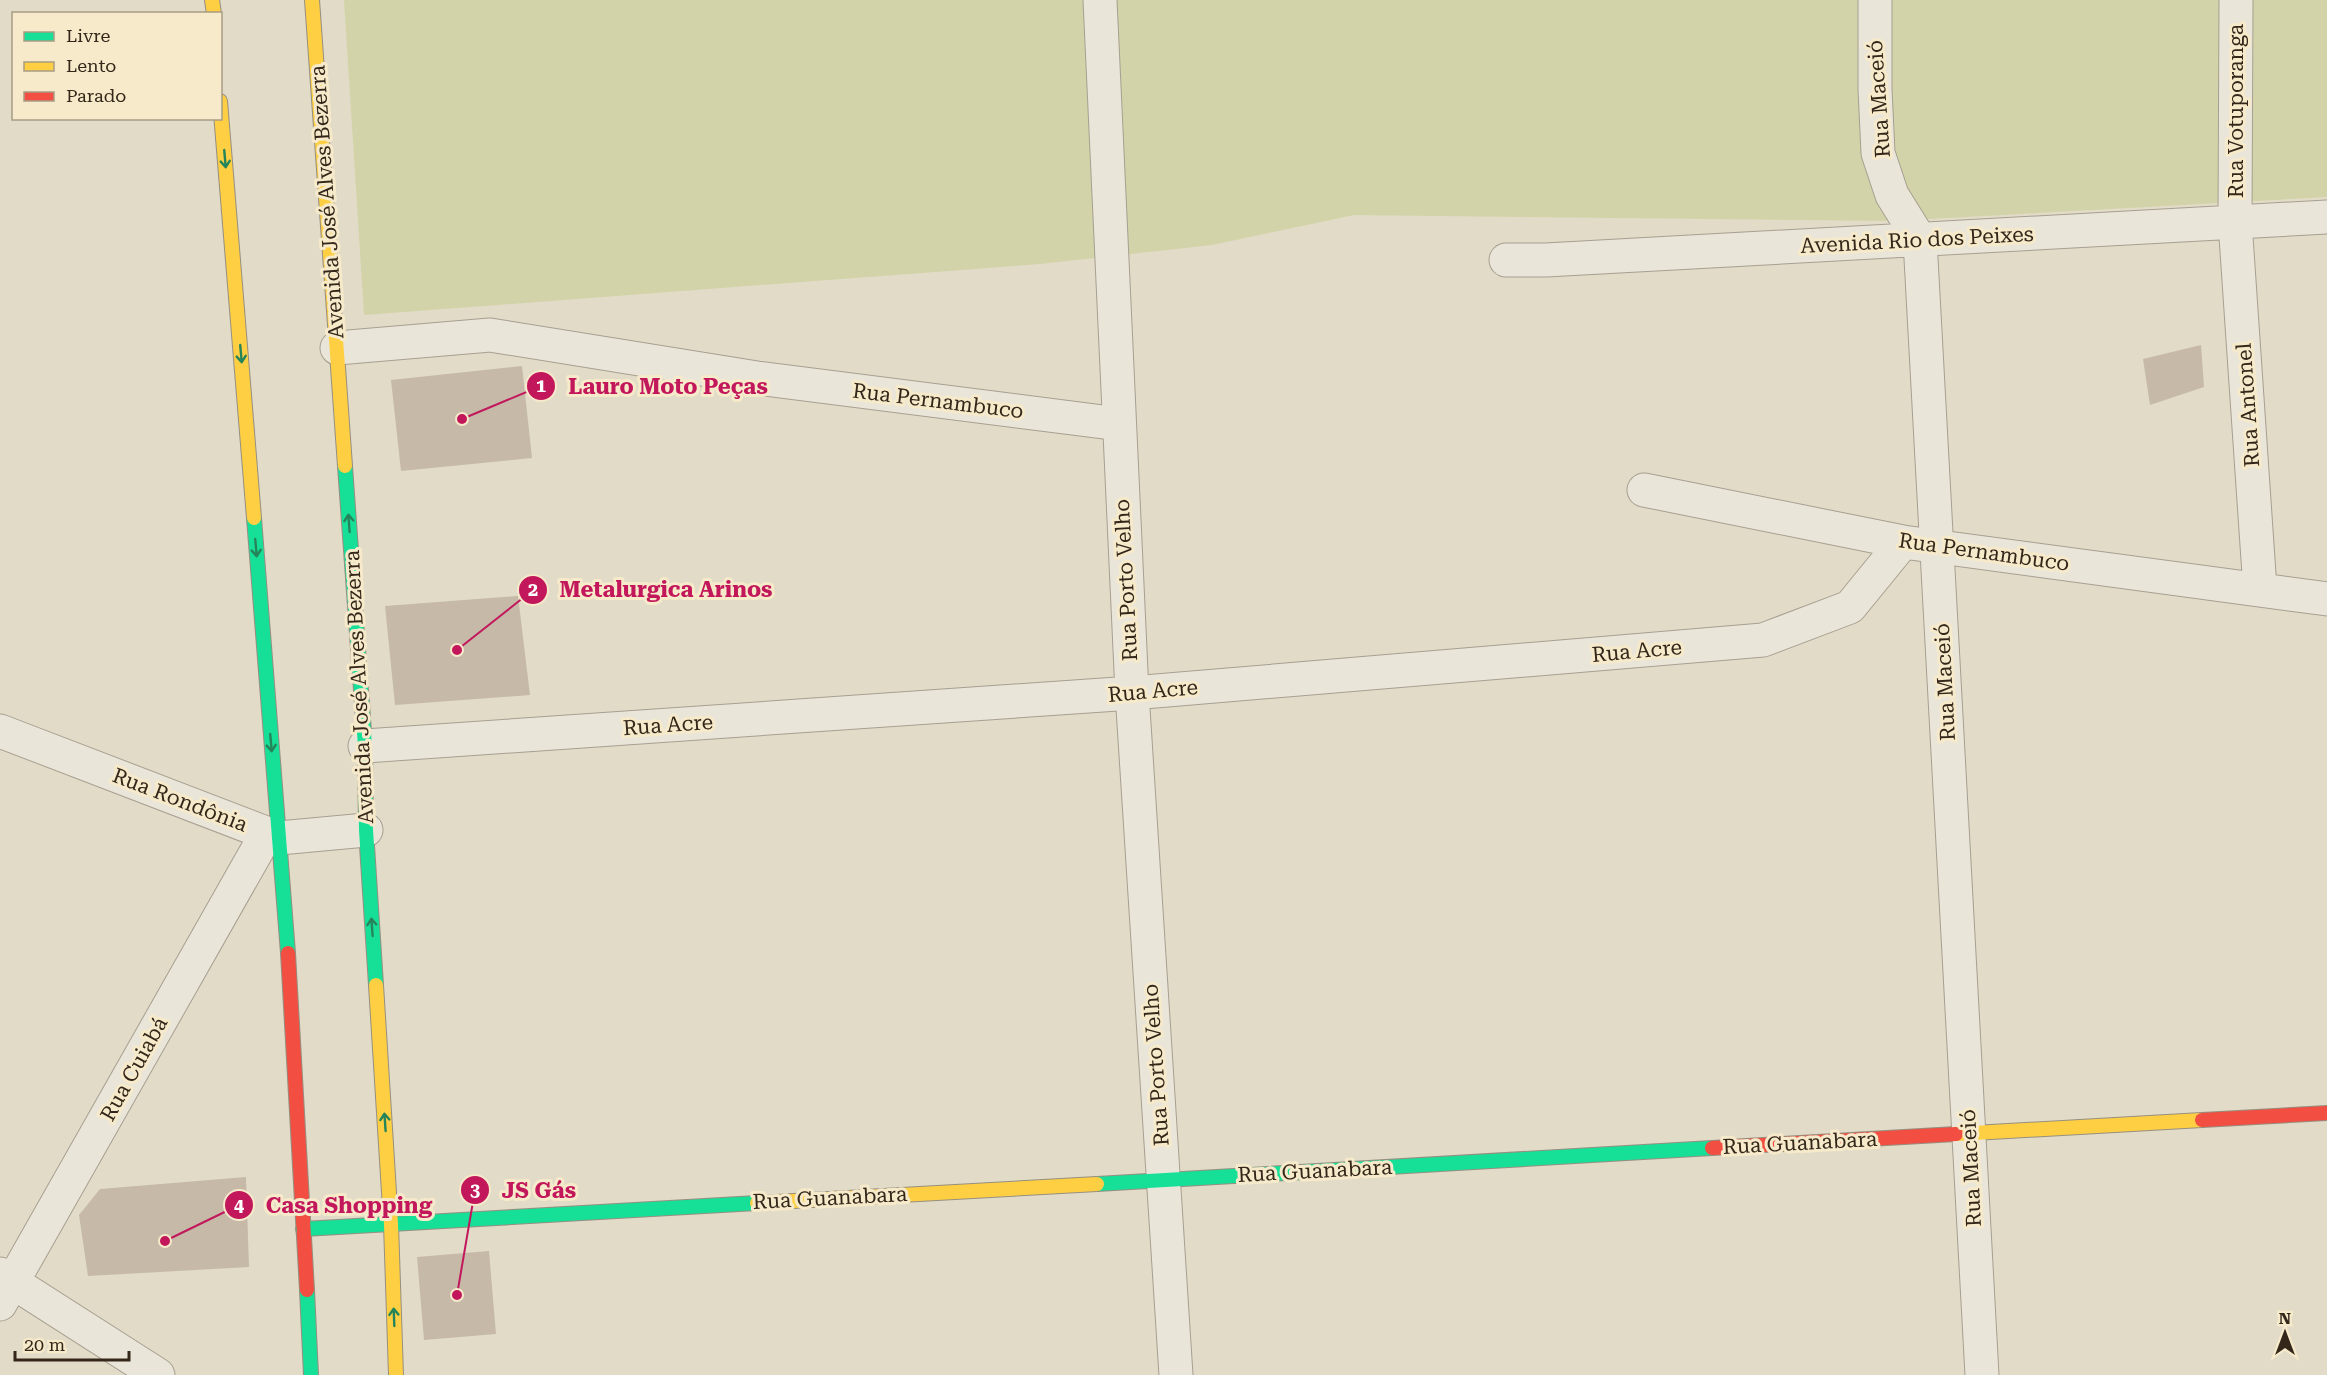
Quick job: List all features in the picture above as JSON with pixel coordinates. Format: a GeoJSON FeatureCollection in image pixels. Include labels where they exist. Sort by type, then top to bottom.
{"type":"FeatureCollection","features":[{"type":"Feature","properties":{"kind":"street","name":"Avenida José Alves Bezerra"},"geometry":{"type":"LineString","coordinates":[[312,0],[365,746],[366,830],[391,1224],[396,1375]]}},
{"type":"Feature","properties":{"kind":"street","name":"Rua Porto Velho"},"geometry":{"type":"LineString","coordinates":[[1100,0],[1131,693],[1176,1375]]}},
{"type":"Feature","properties":{"kind":"street","name":"Rua Maceió"},"geometry":{"type":"LineString","coordinates":[[1875,0],[1878,153],[1892,195],[1920,240],[1982,1375]]}},
{"type":"Feature","properties":{"kind":"street","name":"Rua Votuporanga"},"geometry":{"type":"LineString","coordinates":[[2235,222],[2236,0]]}},
{"type":"Feature","properties":{"kind":"street"},"geometry":{"type":"LineString","coordinates":[[221,120],[273,836],[291,985],[311,1375]]}},
{"type":"Feature","properties":{"kind":"street","name":"Avenida Rio dos Peixes"},"geometry":{"type":"LineString","coordinates":[[1506,260],[1546,260],[2327,217]]}},
{"type":"Feature","properties":{"kind":"street","name":"Rua Antonel"},"geometry":{"type":"LineString","coordinates":[[2235,222],[2260,589]]}},
{"type":"Feature","properties":{"kind":"street","name":"Rua Pernambuco"},"geometry":{"type":"LineString","coordinates":[[337,348],[490,335],[757,378],[1119,424]]}},
{"type":"Feature","properties":{"kind":"street","name":"Rua Pernambuco"},"geometry":{"type":"LineString","coordinates":[[1644,490],[1904,542],[2327,599]]}},
{"type":"Feature","properties":{"kind":"street","name":"Rua Acre"},"geometry":{"type":"LineString","coordinates":[[365,746],[1131,693],[1763,640],[1850,607],[1904,542]]}},
{"type":"Feature","properties":{"kind":"street","name":"Rua Rondônia"},"geometry":{"type":"LineString","coordinates":[[0,731],[273,836],[366,830]]}},
{"type":"Feature","properties":{"kind":"street","name":"Rua Cuiabá"},"geometry":{"type":"LineString","coordinates":[[5,1287],[273,836]]}},
{"type":"Feature","properties":{"kind":"street","name":"Rua Guanabara"},"geometry":{"type":"LineString","coordinates":[[303,1229],[2327,1113]]}},
{"type":"Feature","properties":{"kind":"street"},"geometry":{"type":"LineString","coordinates":[[5,1287],[158,1375]]}},
{"type":"Feature","properties":{"kind":"green space"},"geometry":{"type":"Polygon","coordinates":[[[344,0],[2327,0],[2327,197],[1893,221],[1354,215],[1212,245],[1040,264],[364,315],[344,0]]]}},
{"type":"Feature","properties":{"kind":"building"},"geometry":{"type":"Polygon","coordinates":[[[2201,345],[2204,387],[2150,405],[2143,359],[2201,345]]]}},
{"type":"Feature","properties":{"kind":"building"},"geometry":{"type":"Polygon","coordinates":[[[522,366],[532,458],[401,471],[391,380],[522,366]]]}},
{"type":"Feature","properties":{"kind":"building"},"geometry":{"type":"Polygon","coordinates":[[[518,596],[530,695],[395,705],[385,606],[518,596]]]}},
{"type":"Feature","properties":{"kind":"building"},"geometry":{"type":"Polygon","coordinates":[[[246,1177],[249,1267],[88,1276],[79,1215],[100,1189],[246,1177]]]}},
{"type":"Feature","properties":{"kind":"building"},"geometry":{"type":"Polygon","coordinates":[[[489,1251],[496,1334],[424,1340],[417,1257],[489,1251]]]}},
{"type":"Feature","properties":{"kind":"traffic: fast"},"geometry":{"type":"LineString","coordinates":[[345,466],[365,746],[366,830],[376,985]]}},
{"type":"Feature","properties":{"kind":"traffic: fast"},"geometry":{"type":"LineString","coordinates":[[254,518],[288,953]]}},
{"type":"Feature","properties":{"kind":"traffic: fast"},"geometry":{"type":"LineString","coordinates":[[1097,1184],[1712,1148]]}},
{"type":"Feature","properties":{"kind":"traffic: fast"},"geometry":{"type":"LineString","coordinates":[[303,1229],[757,1203]]}},
{"type":"Feature","properties":{"kind":"traffic: fast"},"geometry":{"type":"LineString","coordinates":[[307,1290],[311,1375]]}},
{"type":"Feature","properties":{"kind":"traffic: slow"},"geometry":{"type":"LineString","coordinates":[[212,0],[214,12]]}},
{"type":"Feature","properties":{"kind":"traffic: slow"},"geometry":{"type":"LineString","coordinates":[[312,0],[345,466]]}},
{"type":"Feature","properties":{"kind":"traffic: slow"},"geometry":{"type":"LineString","coordinates":[[222,120],[254,518]]}},
{"type":"Feature","properties":{"kind":"traffic: slow"},"geometry":{"type":"LineString","coordinates":[[376,985],[391,1224],[396,1375]]}},
{"type":"Feature","properties":{"kind":"traffic: slow"},"geometry":{"type":"LineString","coordinates":[[1956,1134],[2202,1120]]}},
{"type":"Feature","properties":{"kind":"traffic: slow"},"geometry":{"type":"LineString","coordinates":[[757,1203],[1097,1184]]}},
{"type":"Feature","properties":{"kind":"traffic: jam"},"geometry":{"type":"LineString","coordinates":[[288,953],[307,1290]]}},
{"type":"Feature","properties":{"kind":"traffic: jam"},"geometry":{"type":"LineString","coordinates":[[2202,1120],[2327,1113]]}},
{"type":"Feature","properties":{"kind":"traffic: jam"},"geometry":{"type":"LineString","coordinates":[[1712,1148],[1956,1134]]}},
{"type":"Feature","properties":{"kind":"place","name":"Lauro Moto Peças"},"geometry":{"type":"Point","coordinates":[462,419]}},
{"type":"Feature","properties":{"kind":"place","name":"Metalurgica Arinos"},"geometry":{"type":"Point","coordinates":[457,650]}},
{"type":"Feature","properties":{"kind":"place","name":"Casa Shopping"},"geometry":{"type":"Point","coordinates":[165,1241]}},
{"type":"Feature","properties":{"kind":"place","name":"JS Gás"},"geometry":{"type":"Point","coordinates":[457,1295]}}]}
